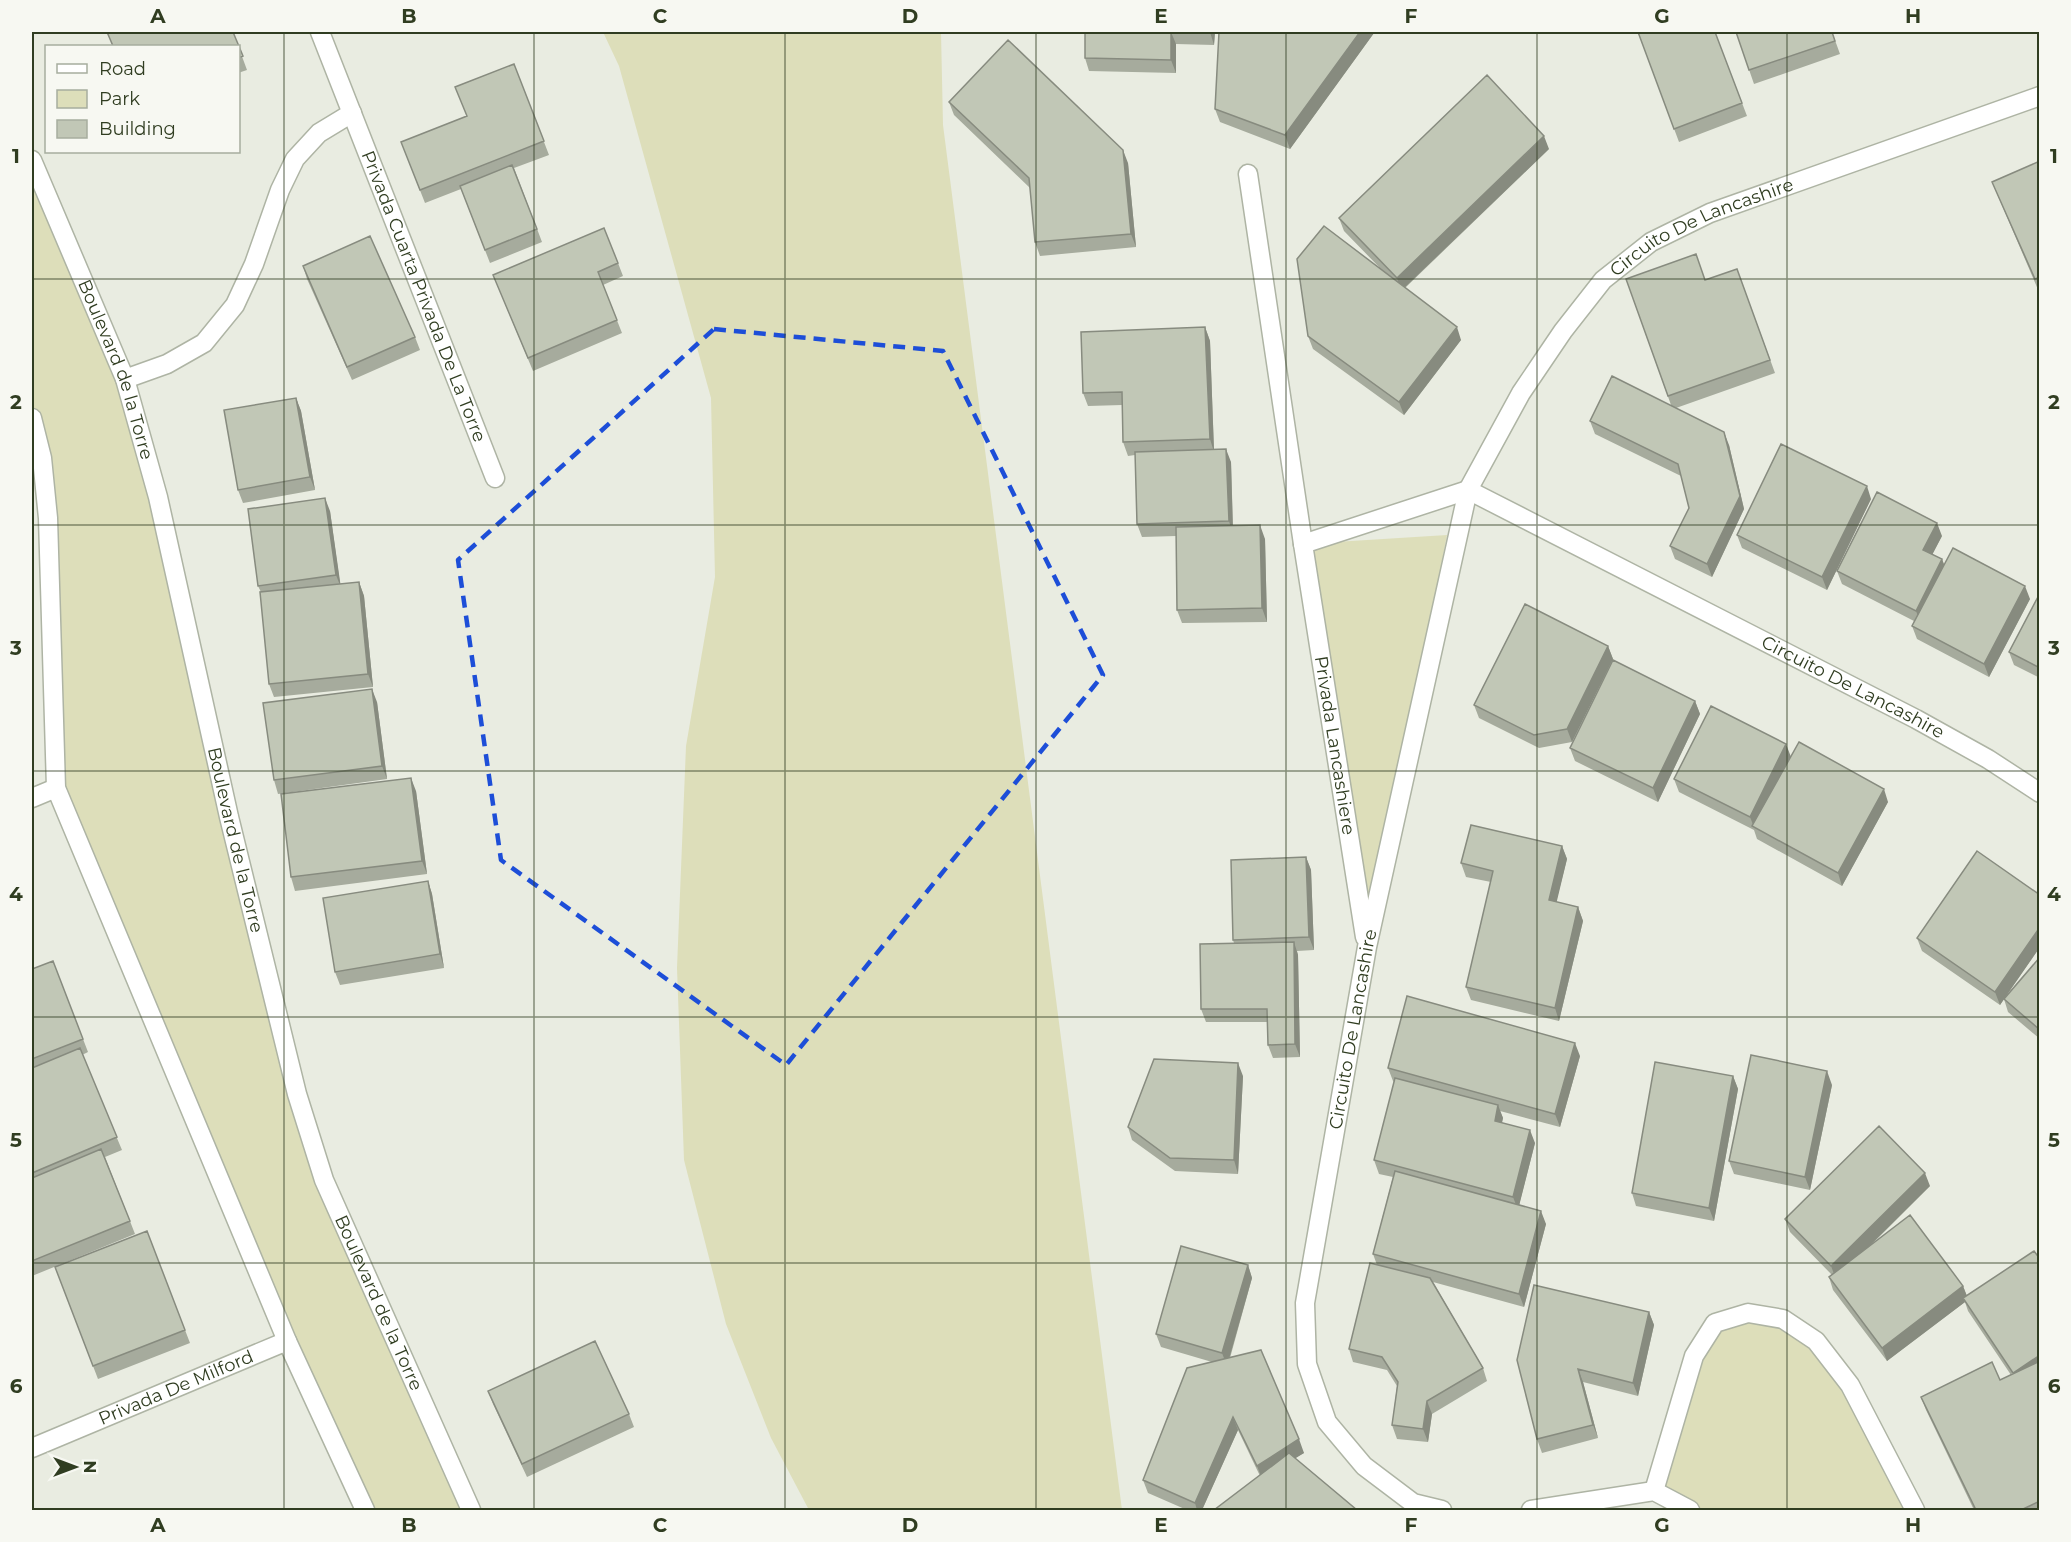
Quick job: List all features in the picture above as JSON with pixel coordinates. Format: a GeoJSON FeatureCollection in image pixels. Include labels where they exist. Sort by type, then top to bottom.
{"type":"FeatureCollection","features":[{"type":"Feature","properties":{"kind":"street","name":"Privada Cuarta Privada De La Torre"},"geometry":{"type":"LineString","coordinates":[[320,32],[495,478]]}},
{"type":"Feature","properties":{"kind":"street","name":"Circuito De Lancashire"},"geometry":{"type":"LineString","coordinates":[[1442,1510],[1413,1503],[1364,1466],[1327,1422],[1307,1364],[1305,1303],[1367,947],[1468,490],[1521,393],[1563,331],[1603,280],[1651,242],[1710,213],[2040,96]]}},
{"type":"Feature","properties":{"kind":"street"},"geometry":{"type":"LineString","coordinates":[[124,379],[167,364],[204,343],[235,305],[254,264],[280,190],[295,159],[319,133],[352,113]]}},
{"type":"Feature","properties":{"kind":"street","name":"Boulevard de la Torre"},"geometry":{"type":"LineString","coordinates":[[32,160],[124,379],[158,497],[229,817],[297,1094],[324,1180],[471,1510]]}},
{"type":"Feature","properties":{"kind":"street","name":"Privada Lancashiere"},"geometry":{"type":"LineString","coordinates":[[1248,174],[1303,544],[1367,947]]}},
{"type":"Feature","properties":{"kind":"street"},"geometry":{"type":"LineString","coordinates":[[32,418],[42,458],[48,518],[56,788],[287,1341],[364,1510]]}},
{"type":"Feature","properties":{"kind":"street"},"geometry":{"type":"LineString","coordinates":[[1303,544],[1468,490]]}},
{"type":"Feature","properties":{"kind":"street","name":"Circuito De Lancashire"},"geometry":{"type":"LineString","coordinates":[[1468,490],[1916,719],[1988,759],[2040,793]]}},
{"type":"Feature","properties":{"kind":"street"},"geometry":{"type":"LineString","coordinates":[[32,798],[56,788]]}},
{"type":"Feature","properties":{"kind":"street"},"geometry":{"type":"LineString","coordinates":[[1654,1491],[1694,1356],[1715,1323],[1748,1313],[1782,1319],[1816,1341],[1850,1385],[1915,1510]]}},
{"type":"Feature","properties":{"kind":"street","name":"Privada De Milford"},"geometry":{"type":"LineString","coordinates":[[32,1448],[287,1341]]}},
{"type":"Feature","properties":{"kind":"street"},"geometry":{"type":"LineString","coordinates":[[1531,1510],[1654,1491],[1690,1510]]}},
{"type":"Feature","properties":{"kind":"highlighted area"},"geometry":{"type":"Polygon","coordinates":[[[714,329],[943,351],[1103,675],[786,1065],[501,860],[458,560],[714,329]]]}},
{"type":"Feature","properties":{"kind":"green space"},"geometry":{"type":"Polygon","coordinates":[[[603,32],[941,32],[943,125],[1122,1510],[809,1510],[771,1438],[726,1324],[684,1160],[677,968],[686,746],[715,577],[711,398],[619,66],[603,32]]]}},
{"type":"Feature","properties":{"kind":"green space"},"geometry":{"type":"Polygon","coordinates":[[[32,160],[125,379],[297,1094],[471,1510],[365,1510],[56,788],[48,518],[32,418],[32,160]]]}},
{"type":"Feature","properties":{"kind":"green space"},"geometry":{"type":"Polygon","coordinates":[[[1447,535],[1367,947],[1303,544],[1447,535]]]}},
{"type":"Feature","properties":{"kind":"green space"},"geometry":{"type":"Polygon","coordinates":[[[1748,1313],[1816,1341],[1915,1510],[1690,1510],[1654,1491],[1715,1323],[1748,1313]]]}},
{"type":"Feature","properties":{"kind":"building"},"geometry":{"type":"Polygon","coordinates":[[[107,32],[233,32],[238,45],[113,45],[107,32]]]}},
{"type":"Feature","properties":{"kind":"building"},"geometry":{"type":"Polygon","coordinates":[[[1085,32],[1171,32],[1171,60],[1085,58],[1085,32]]]}},
{"type":"Feature","properties":{"kind":"building"},"geometry":{"type":"Polygon","coordinates":[[[1219,32],[1360,32],[1285,135],[1215,109],[1219,32]]]}},
{"type":"Feature","properties":{"kind":"building"},"geometry":{"type":"Polygon","coordinates":[[[1638,32],[1715,32],[1742,103],[1674,129],[1638,32]]]}},
{"type":"Feature","properties":{"kind":"building"},"geometry":{"type":"Polygon","coordinates":[[[1736,32],[1832,32],[1835,41],[1749,70],[1736,32]]]}},
{"type":"Feature","properties":{"kind":"building"},"geometry":{"type":"Polygon","coordinates":[[[1008,40],[1123,150],[1131,234],[1035,242],[1029,178],[949,102],[1008,40]]]}},
{"type":"Feature","properties":{"kind":"building"},"geometry":{"type":"Polygon","coordinates":[[[514,64],[544,141],[420,190],[401,142],[467,116],[455,87],[514,64]]]}},
{"type":"Feature","properties":{"kind":"building"},"geometry":{"type":"Polygon","coordinates":[[[1487,75],[1544,136],[1397,278],[1339,218],[1487,75]]]}},
{"type":"Feature","properties":{"kind":"building"},"geometry":{"type":"Polygon","coordinates":[[[2040,161],[2040,277],[2035,279],[1992,182],[2040,161]]]}},
{"type":"Feature","properties":{"kind":"building"},"geometry":{"type":"Polygon","coordinates":[[[512,165],[537,229],[485,250],[460,186],[512,165]]]}},
{"type":"Feature","properties":{"kind":"building"},"geometry":{"type":"Polygon","coordinates":[[[1324,226],[1457,327],[1399,402],[1308,336],[1297,259],[1324,226]]]}},
{"type":"Feature","properties":{"kind":"building"},"geometry":{"type":"Polygon","coordinates":[[[604,228],[618,263],[598,272],[617,320],[528,358],[493,275],[604,228]]]}},
{"type":"Feature","properties":{"kind":"building"},"geometry":{"type":"Polygon","coordinates":[[[370,236],[415,337],[347,367],[303,266],[370,236]]]}},
{"type":"Feature","properties":{"kind":"building"},"geometry":{"type":"Polygon","coordinates":[[[1696,254],[1705,280],[1737,269],[1770,360],[1668,396],[1626,279],[1696,254]]]}},
{"type":"Feature","properties":{"kind":"building"},"geometry":{"type":"Polygon","coordinates":[[[1205,327],[1210,439],[1123,442],[1122,392],[1083,393],[1081,332],[1205,327]]]}},
{"type":"Feature","properties":{"kind":"building"},"geometry":{"type":"Polygon","coordinates":[[[1612,376],[1724,432],[1740,496],[1707,564],[1670,546],[1689,508],[1678,464],[1590,421],[1612,376]]]}},
{"type":"Feature","properties":{"kind":"building"},"geometry":{"type":"Polygon","coordinates":[[[296,398],[310,477],[238,490],[224,410],[296,398]]]}},
{"type":"Feature","properties":{"kind":"building"},"geometry":{"type":"Polygon","coordinates":[[[1781,444],[1867,486],[1822,577],[1737,535],[1781,444]]]}},
{"type":"Feature","properties":{"kind":"building"},"geometry":{"type":"Polygon","coordinates":[[[1226,449],[1229,521],[1137,524],[1135,452],[1226,449]]]}},
{"type":"Feature","properties":{"kind":"building"},"geometry":{"type":"Polygon","coordinates":[[[1877,492],[1937,523],[1923,550],[1942,559],[1916,611],[1837,571],[1877,492]]]}},
{"type":"Feature","properties":{"kind":"building"},"geometry":{"type":"Polygon","coordinates":[[[325,498],[336,575],[258,586],[248,509],[325,498]]]}},
{"type":"Feature","properties":{"kind":"building"},"geometry":{"type":"Polygon","coordinates":[[[1260,525],[1262,608],[1177,610],[1176,527],[1260,525]]]}},
{"type":"Feature","properties":{"kind":"building"},"geometry":{"type":"Polygon","coordinates":[[[1953,548],[2025,586],[1984,664],[1912,626],[1953,548]]]}},
{"type":"Feature","properties":{"kind":"building"},"geometry":{"type":"Polygon","coordinates":[[[359,582],[368,674],[269,684],[260,592],[359,582]]]}},
{"type":"Feature","properties":{"kind":"building"},"geometry":{"type":"Polygon","coordinates":[[[2040,593],[2040,668],[2009,652],[2040,593]]]}},
{"type":"Feature","properties":{"kind":"building"},"geometry":{"type":"Polygon","coordinates":[[[1525,604],[1608,646],[1567,729],[1534,735],[1474,705],[1525,604]]]}},
{"type":"Feature","properties":{"kind":"building"},"geometry":{"type":"Polygon","coordinates":[[[1613,660],[1695,701],[1653,788],[1570,748],[1613,660]]]}},
{"type":"Feature","properties":{"kind":"building"},"geometry":{"type":"Polygon","coordinates":[[[372,689],[382,766],[274,780],[263,703],[372,689]]]}},
{"type":"Feature","properties":{"kind":"building"},"geometry":{"type":"Polygon","coordinates":[[[1711,706],[1786,744],[1750,817],[1674,779],[1711,706]]]}},
{"type":"Feature","properties":{"kind":"building"},"geometry":{"type":"Polygon","coordinates":[[[1799,742],[1884,789],[1838,873],[1752,826],[1799,742]]]}},
{"type":"Feature","properties":{"kind":"building"},"geometry":{"type":"Polygon","coordinates":[[[411,778],[422,861],[291,877],[281,794],[411,778]]]}},
{"type":"Feature","properties":{"kind":"building"},"geometry":{"type":"Polygon","coordinates":[[[1471,825],[1562,846],[1549,900],[1578,907],[1555,1008],[1466,987],[1493,871],[1461,863],[1471,825]]]}},
{"type":"Feature","properties":{"kind":"building"},"geometry":{"type":"Polygon","coordinates":[[[1977,851],[2040,895],[2040,927],[1995,992],[1917,938],[1977,851]]]}},
{"type":"Feature","properties":{"kind":"building"},"geometry":{"type":"Polygon","coordinates":[[[1306,857],[1309,937],[1233,940],[1231,860],[1306,857]]]}},
{"type":"Feature","properties":{"kind":"building"},"geometry":{"type":"Polygon","coordinates":[[[428,881],[440,954],[335,972],[323,898],[428,881]]]}},
{"type":"Feature","properties":{"kind":"building"},"geometry":{"type":"Polygon","coordinates":[[[1294,942],[1295,1044],[1268,1045],[1267,1009],[1201,1009],[1200,944],[1294,942]]]}},
{"type":"Feature","properties":{"kind":"building"},"geometry":{"type":"Polygon","coordinates":[[[2040,957],[2040,1030],[2004,999],[2040,957]]]}},
{"type":"Feature","properties":{"kind":"building"},"geometry":{"type":"Polygon","coordinates":[[[53,961],[83,1039],[32,1059],[32,969],[53,961]]]}},
{"type":"Feature","properties":{"kind":"building"},"geometry":{"type":"Polygon","coordinates":[[[1407,996],[1575,1043],[1555,1114],[1388,1068],[1407,996]]]}},
{"type":"Feature","properties":{"kind":"building"},"geometry":{"type":"Polygon","coordinates":[[[80,1048],[117,1137],[32,1173],[32,1068],[80,1048]]]}},
{"type":"Feature","properties":{"kind":"building"},"geometry":{"type":"Polygon","coordinates":[[[1751,1055],[1827,1071],[1805,1177],[1729,1161],[1751,1055]]]}},
{"type":"Feature","properties":{"kind":"building"},"geometry":{"type":"Polygon","coordinates":[[[1154,1059],[1238,1063],[1234,1160],[1170,1158],[1128,1127],[1154,1059]]]}},
{"type":"Feature","properties":{"kind":"building"},"geometry":{"type":"Polygon","coordinates":[[[1655,1062],[1733,1076],[1709,1208],[1632,1193],[1655,1062]]]}},
{"type":"Feature","properties":{"kind":"building"},"geometry":{"type":"Polygon","coordinates":[[[1395,1078],[1498,1105],[1495,1121],[1530,1130],[1513,1197],[1374,1160],[1395,1078]]]}},
{"type":"Feature","properties":{"kind":"building"},"geometry":{"type":"Polygon","coordinates":[[[1879,1126],[1925,1173],[1831,1266],[1785,1219],[1879,1126]]]}},
{"type":"Feature","properties":{"kind":"building"},"geometry":{"type":"Polygon","coordinates":[[[101,1149],[130,1221],[32,1261],[32,1178],[101,1149]]]}},
{"type":"Feature","properties":{"kind":"building"},"geometry":{"type":"Polygon","coordinates":[[[1395,1171],[1541,1211],[1519,1294],[1373,1254],[1395,1171]]]}},
{"type":"Feature","properties":{"kind":"building"},"geometry":{"type":"Polygon","coordinates":[[[1910,1215],[1963,1286],[1882,1348],[1829,1277],[1910,1215]]]}},
{"type":"Feature","properties":{"kind":"building"},"geometry":{"type":"Polygon","coordinates":[[[147,1231],[185,1330],[93,1366],[55,1267],[147,1231]]]}},
{"type":"Feature","properties":{"kind":"building"},"geometry":{"type":"Polygon","coordinates":[[[1181,1246],[1248,1265],[1222,1353],[1156,1334],[1181,1246]]]}},
{"type":"Feature","properties":{"kind":"building"},"geometry":{"type":"Polygon","coordinates":[[[2034,1251],[2040,1259],[2040,1355],[2013,1373],[1963,1298],[2034,1251]]]}},
{"type":"Feature","properties":{"kind":"building"},"geometry":{"type":"Polygon","coordinates":[[[1370,1263],[1430,1278],[1483,1368],[1427,1401],[1423,1429],[1392,1425],[1398,1382],[1382,1357],[1349,1349],[1370,1263]]]}},
{"type":"Feature","properties":{"kind":"building"},"geometry":{"type":"Polygon","coordinates":[[[1534,1285],[1649,1312],[1633,1383],[1578,1369],[1593,1425],[1537,1439],[1517,1360],[1534,1285]]]}},
{"type":"Feature","properties":{"kind":"building"},"geometry":{"type":"Polygon","coordinates":[[[595,1341],[629,1414],[522,1464],[488,1391],[595,1341]]]}},
{"type":"Feature","properties":{"kind":"building"},"geometry":{"type":"Polygon","coordinates":[[[1261,1350],[1299,1439],[1257,1466],[1233,1417],[1195,1503],[1143,1480],[1187,1368],[1261,1350]]]}},
{"type":"Feature","properties":{"kind":"building"},"geometry":{"type":"Polygon","coordinates":[[[2040,1361],[2040,1501],[2021,1510],[1976,1510],[1921,1397],[1992,1362],[2000,1380],[2040,1361]]]}},
{"type":"Feature","properties":{"kind":"building"},"geometry":{"type":"Polygon","coordinates":[[[1289,1453],[1357,1510],[1214,1510],[1289,1453]]]}}]}
